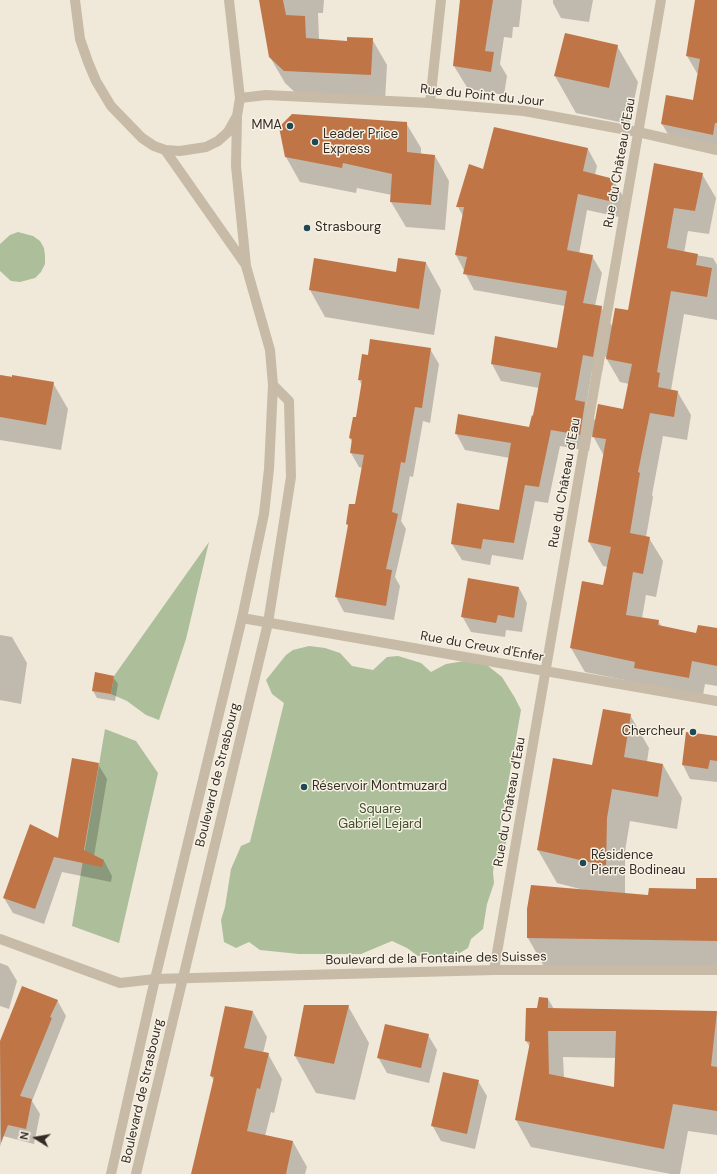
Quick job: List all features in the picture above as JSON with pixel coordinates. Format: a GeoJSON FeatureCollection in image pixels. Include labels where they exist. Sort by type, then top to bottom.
{"type":"FeatureCollection","features":[{"type":"Feature","properties":{"kind":"street"},"geometry":{"type":"LineString","coordinates":[[229,0],[240,98],[237,116],[236,166],[246,266]]}},
{"type":"Feature","properties":{"kind":"street"},"geometry":{"type":"LineString","coordinates":[[430,103],[441,0]]}},
{"type":"Feature","properties":{"kind":"street","name":"Rue du Château d'Eau"},"geometry":{"type":"LineString","coordinates":[[494,970],[661,0]]}},
{"type":"Feature","properties":{"kind":"street"},"geometry":{"type":"LineString","coordinates":[[74,2],[80,38],[96,81],[111,106],[142,138],[154,146],[165,150],[180,151],[206,147],[218,141],[228,132],[237,116]]}},
{"type":"Feature","properties":{"kind":"street","name":"Rue du Point du Jour"},"geometry":{"type":"LineString","coordinates":[[240,98],[266,95],[430,103],[524,111],[638,132],[717,150]]}},
{"type":"Feature","properties":{"kind":"street"},"geometry":{"type":"LineString","coordinates":[[165,150],[246,266]]}},
{"type":"Feature","properties":{"kind":"street","name":"Boulevard de Strasbourg"},"geometry":{"type":"LineString","coordinates":[[110,1174],[155,979],[242,618],[264,514],[269,469],[273,384],[270,350],[246,266]]}},
{"type":"Feature","properties":{"kind":"street","name":"Boulevard de Strasbourg"},"geometry":{"type":"LineString","coordinates":[[136,1174],[268,623],[291,477],[289,401],[273,384]]}},
{"type":"Feature","properties":{"kind":"street","name":"Rue du Creux d'Enfer"},"geometry":{"type":"LineString","coordinates":[[242,618],[717,701]]}},
{"type":"Feature","properties":{"kind":"street","name":"Boulevard de la Fontaine des Suisses"},"geometry":{"type":"LineString","coordinates":[[0,939],[120,983],[155,979],[183,978],[494,970],[717,970]]}},
{"type":"Feature","properties":{"kind":"green space"},"geometry":{"type":"Polygon","coordinates":[[[18,232],[33,236],[40,241],[44,248],[45,256],[45,264],[41,272],[35,278],[20,282],[11,281],[0,271],[0,244],[10,235],[18,232]]]}},
{"type":"Feature","properties":{"kind":"green space"},"geometry":{"type":"Polygon","coordinates":[[[209,542],[186,639],[159,720],[146,715],[127,701],[111,694],[114,676],[209,542]]]}},
{"type":"Feature","properties":{"kind":"green space","name":"Square Gabriel Lejard"},"geometry":{"type":"Polygon","coordinates":[[[309,646],[325,648],[340,653],[352,666],[373,670],[387,657],[398,656],[421,663],[431,672],[446,664],[471,660],[488,666],[502,677],[521,710],[500,829],[508,838],[502,852],[495,859],[493,872],[494,883],[487,904],[483,929],[471,939],[468,948],[458,954],[418,956],[407,948],[392,941],[361,954],[299,954],[260,950],[249,942],[236,948],[224,942],[221,920],[225,907],[231,869],[241,846],[250,842],[284,703],[272,694],[266,680],[286,655],[293,650],[309,646]]]}},
{"type":"Feature","properties":{"kind":"green space"},"geometry":{"type":"Polygon","coordinates":[[[105,729],[136,741],[158,773],[119,943],[72,926],[105,729]]]}},
{"type":"Feature","properties":{"kind":"building"},"geometry":{"type":"Polygon","coordinates":[[[259,0],[283,0],[286,15],[305,16],[306,38],[347,41],[347,37],[373,38],[371,75],[284,71],[269,57],[259,0]]]}},
{"type":"Feature","properties":{"kind":"building"},"geometry":{"type":"Polygon","coordinates":[[[460,0],[493,0],[485,51],[494,52],[491,72],[453,66],[460,0]]]}},
{"type":"Feature","properties":{"kind":"building"},"geometry":{"type":"Polygon","coordinates":[[[695,0],[717,0],[717,123],[715,123],[713,135],[661,124],[666,95],[693,100],[700,59],[686,56],[695,0]]]}},
{"type":"Feature","properties":{"kind":"building"},"geometry":{"type":"Polygon","coordinates":[[[565,33],[618,45],[609,88],[554,76],[565,33]]]}},
{"type":"Feature","properties":{"kind":"building"},"geometry":{"type":"Polygon","coordinates":[[[292,114],[407,122],[407,152],[435,155],[431,205],[390,202],[392,174],[343,163],[342,168],[285,157],[279,127],[292,114]]]}},
{"type":"Feature","properties":{"kind":"building"},"geometry":{"type":"Polygon","coordinates":[[[494,127],[588,148],[583,171],[614,179],[609,201],[578,194],[567,250],[593,255],[583,303],[602,306],[593,357],[583,355],[575,400],[585,402],[580,435],[551,430],[539,487],[525,485],[514,543],[483,539],[481,549],[451,544],[457,503],[499,510],[511,443],[455,434],[458,414],[529,427],[532,415],[533,416],[541,373],[491,364],[495,336],[557,348],[567,291],[463,274],[467,257],[455,255],[464,207],[456,207],[469,164],[483,169],[494,127]]]}},
{"type":"Feature","properties":{"kind":"building"},"geometry":{"type":"Polygon","coordinates":[[[654,163],[703,173],[695,211],[674,208],[667,248],[698,254],[696,265],[712,268],[707,297],[671,291],[657,372],[660,373],[658,387],[678,391],[674,417],[650,413],[638,472],[640,473],[630,533],[650,537],[643,574],[633,572],[626,615],[659,620],[658,625],[696,633],[698,625],[717,628],[717,666],[692,661],[689,678],[634,668],[635,662],[570,648],[582,581],[603,585],[611,547],[588,542],[606,439],[592,437],[598,404],[623,409],[632,364],[606,359],[615,308],[628,310],[654,163]]]}},
{"type":"Feature","properties":{"kind":"building"},"geometry":{"type":"Polygon","coordinates":[[[314,258],[396,272],[398,258],[426,262],[419,309],[309,290],[314,258]]]}},
{"type":"Feature","properties":{"kind":"building"},"geometry":{"type":"Polygon","coordinates":[[[370,339],[431,348],[422,408],[415,407],[405,463],[401,462],[392,512],[398,514],[386,569],[392,570],[386,606],[335,597],[348,525],[346,524],[349,504],[355,504],[364,455],[350,453],[352,439],[349,438],[353,417],[356,417],[362,380],[358,380],[362,354],[368,355],[370,339]]]}},
{"type":"Feature","properties":{"kind":"building"},"geometry":{"type":"Polygon","coordinates":[[[0,375],[12,377],[12,375],[54,382],[46,425],[0,417],[0,375]]]}},
{"type":"Feature","properties":{"kind":"building"},"geometry":{"type":"Polygon","coordinates":[[[468,578],[519,587],[514,618],[498,615],[496,623],[461,617],[468,578]]]}},
{"type":"Feature","properties":{"kind":"building"},"geometry":{"type":"Polygon","coordinates":[[[95,672],[114,676],[111,694],[92,691],[95,672]]]}},
{"type":"Feature","properties":{"kind":"building"},"geometry":{"type":"Polygon","coordinates":[[[603,709],[631,714],[624,757],[663,764],[658,797],[612,789],[607,818],[606,866],[537,850],[553,758],[592,765],[603,709]]]}},
{"type":"Feature","properties":{"kind":"building"},"geometry":{"type":"Polygon","coordinates":[[[686,732],[717,736],[717,761],[710,760],[708,769],[682,765],[686,732]]]}},
{"type":"Feature","properties":{"kind":"building"},"geometry":{"type":"Polygon","coordinates":[[[72,758],[99,763],[84,850],[104,860],[102,867],[54,857],[35,909],[3,898],[30,824],[58,838],[72,758]]]}},
{"type":"Feature","properties":{"kind":"building","name":"Résidence Pierre Bodineau"},"geometry":{"type":"Polygon","coordinates":[[[696,878],[717,878],[717,941],[527,938],[527,909],[531,885],[648,895],[649,888],[696,889],[696,878]]]}},
{"type":"Feature","properties":{"kind":"building"},"geometry":{"type":"Polygon","coordinates":[[[22,986],[58,1000],[20,1096],[32,1099],[26,1129],[8,1125],[1,1143],[0,1041],[22,986]]]}},
{"type":"Feature","properties":{"kind":"building"},"geometry":{"type":"Polygon","coordinates":[[[539,997],[548,998],[548,1008],[717,1011],[711,1066],[717,1067],[717,1111],[673,1104],[664,1149],[515,1120],[530,1042],[525,1041],[526,1008],[537,1008],[539,997]],[[548,1031],[549,1074],[614,1087],[616,1031],[548,1031]]]}},
{"type":"Feature","properties":{"kind":"building"},"geometry":{"type":"Polygon","coordinates":[[[304,1005],[349,1005],[334,1064],[294,1056],[304,1005]]]}},
{"type":"Feature","properties":{"kind":"building"},"geometry":{"type":"Polygon","coordinates":[[[225,1006],[253,1011],[244,1048],[269,1053],[260,1089],[257,1088],[247,1131],[293,1141],[286,1174],[191,1174],[214,1077],[210,1076],[225,1006]]]}},
{"type":"Feature","properties":{"kind":"building"},"geometry":{"type":"Polygon","coordinates":[[[385,1024],[429,1034],[421,1068],[377,1058],[385,1024]]]}},
{"type":"Feature","properties":{"kind":"building"},"geometry":{"type":"Polygon","coordinates":[[[443,1072],[479,1080],[467,1134],[431,1126],[443,1072]]]}},
{"type":"Feature","properties":{"kind":"place","name":"MMA"},"geometry":{"type":"Point","coordinates":[290,126]}},
{"type":"Feature","properties":{"kind":"place","name":"Leader Price Express"},"geometry":{"type":"Point","coordinates":[315,142]}},
{"type":"Feature","properties":{"kind":"place","name":"Strasbourg"},"geometry":{"type":"Point","coordinates":[307,228]}},
{"type":"Feature","properties":{"kind":"place","name":"Chercheur"},"geometry":{"type":"Point","coordinates":[693,732]}},
{"type":"Feature","properties":{"kind":"place","name":"Réservoir Montmuzard"},"geometry":{"type":"Point","coordinates":[304,787]}},
{"type":"Feature","properties":{"kind":"place","name":"Résidence Pierre Bodineau"},"geometry":{"type":"Point","coordinates":[583,863]}}]}
